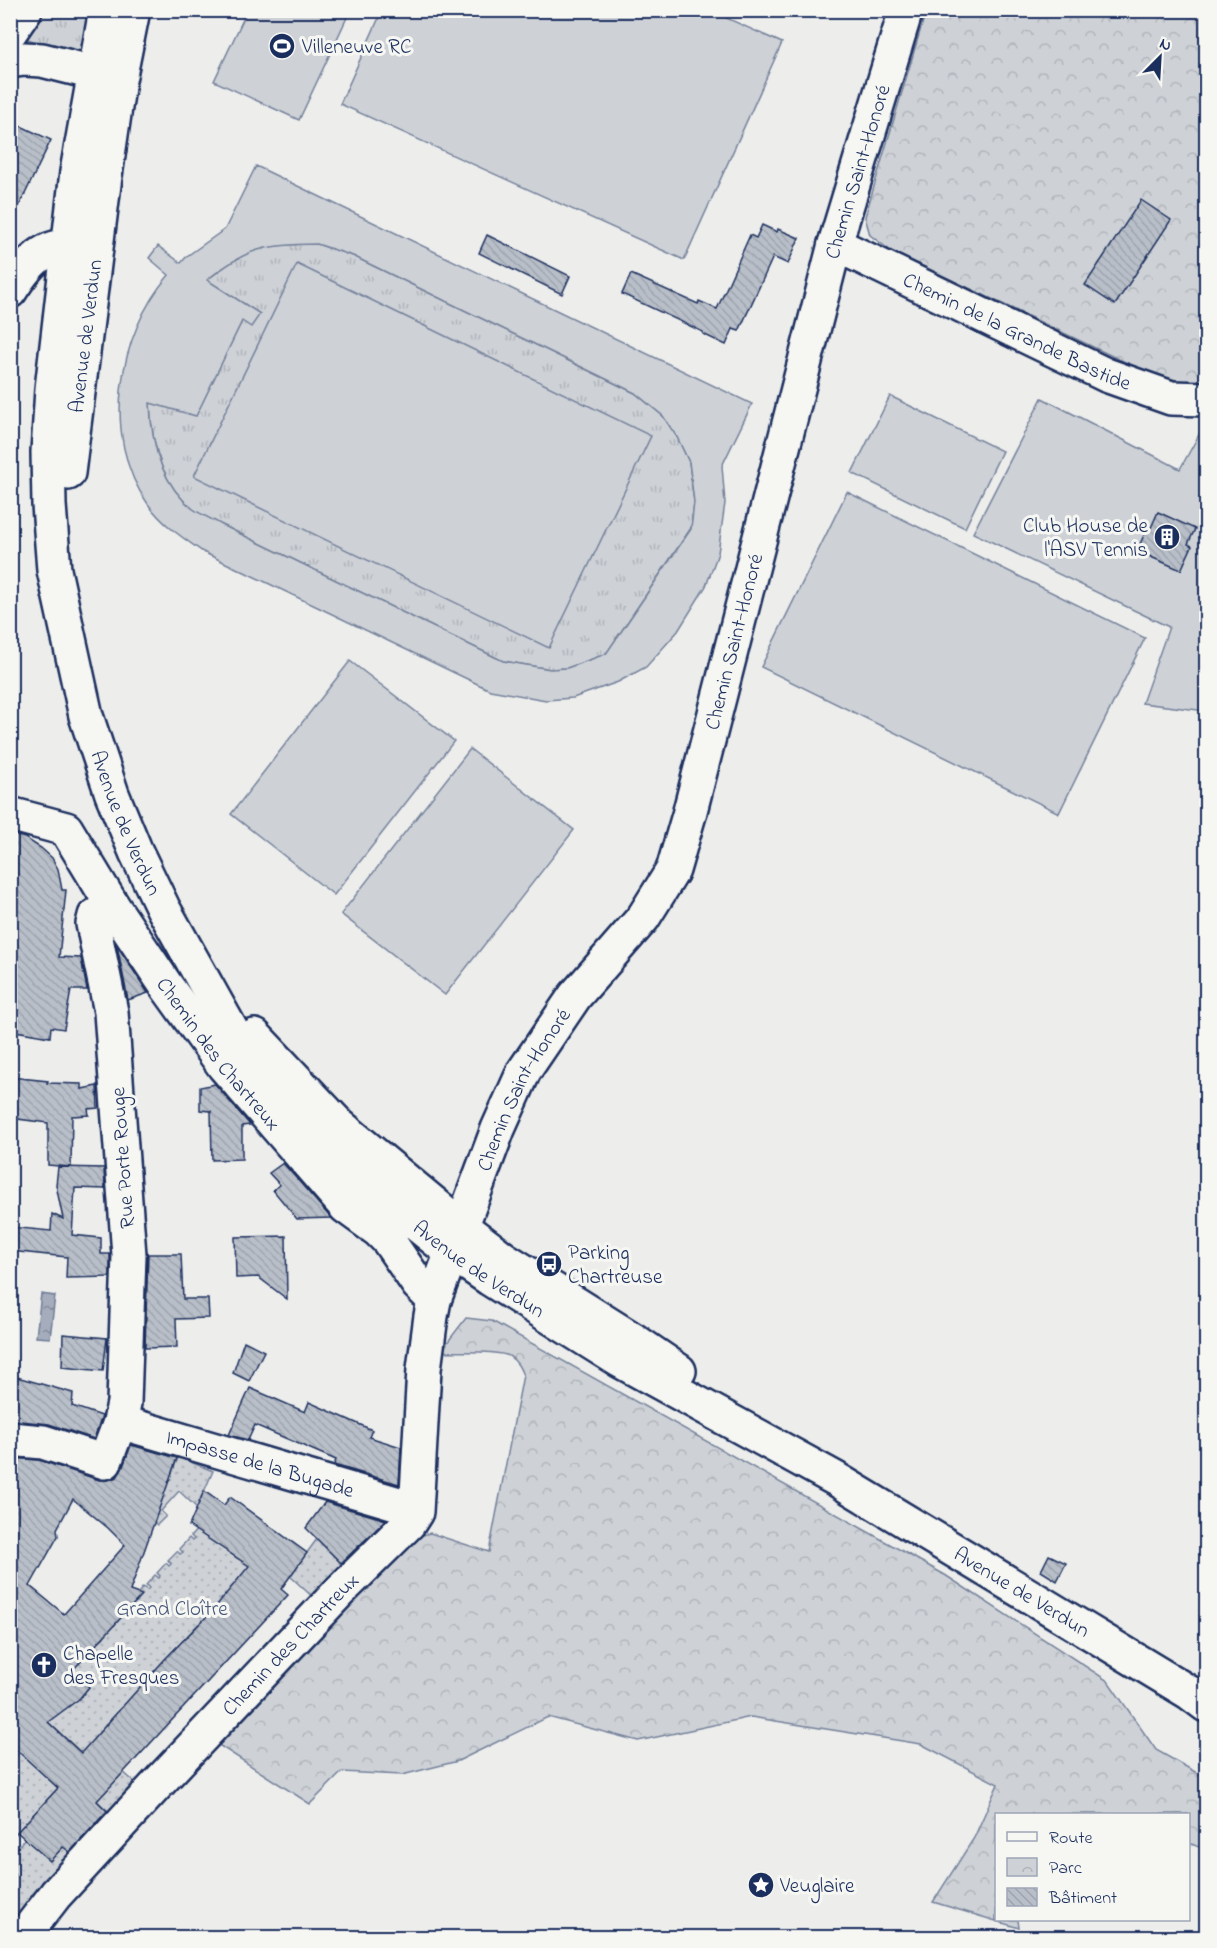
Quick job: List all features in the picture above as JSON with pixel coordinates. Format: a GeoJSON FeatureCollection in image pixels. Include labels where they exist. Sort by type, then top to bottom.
{"type":"FeatureCollection","features":[{"type":"Feature","properties":{"kind":"street"},"geometry":{"type":"LineString","coordinates":[[10,32],[25,10]]}},
{"type":"Feature","properties":{"kind":"street"},"geometry":{"type":"LineString","coordinates":[[106,10],[110,59]]}},
{"type":"Feature","properties":{"kind":"street"},"geometry":{"type":"LineString","coordinates":[[110,59],[116,27],[115,10]]}},
{"type":"Feature","properties":{"kind":"street"},"geometry":{"type":"LineString","coordinates":[[110,59],[133,10]]}},
{"type":"Feature","properties":{"kind":"street","name":"Chemin Saint-Honoré"},"geometry":{"type":"LineString","coordinates":[[457,1240],[498,1129],[524,1071],[574,996],[643,918],[673,870],[835,244],[906,10]]}},
{"type":"Feature","properties":{"kind":"street"},"geometry":{"type":"LineString","coordinates":[[10,61],[110,59]]}},
{"type":"Feature","properties":{"kind":"street","name":"Avenue de Verdun"},"geometry":{"type":"LineString","coordinates":[[110,59],[77,172],[52,389],[48,452],[54,570],[86,716],[112,794],[163,908],[234,1035],[272,1090],[325,1147],[457,1240],[490,1279],[619,1360],[836,1479],[1180,1687],[1206,1705]]}},
{"type":"Feature","properties":{"kind":"street","name":"Avenue de Verdun"},"geometry":{"type":"LineString","coordinates":[[68,631],[65,505],[107,166],[110,59]]}},
{"type":"Feature","properties":{"kind":"street","name":"Chemin de la Grande Bastide"},"geometry":{"type":"LineString","coordinates":[[835,244],[1106,375],[1171,398],[1206,399]]}},
{"type":"Feature","properties":{"kind":"street"},"geometry":{"type":"LineString","coordinates":[[10,291],[29,264],[38,256],[50,249],[69,246]]}},
{"type":"Feature","properties":{"kind":"street","name":"Chemin des Chartreux"},"geometry":{"type":"LineString","coordinates":[[10,814],[66,829],[112,905],[224,1066],[346,1207],[388,1240],[418,1284],[434,1300]]}},
{"type":"Feature","properties":{"kind":"street","name":"Rue Porte Rouge"},"geometry":{"type":"LineString","coordinates":[[112,905],[95,916],[93,924],[111,1012],[129,1256],[124,1404],[120,1422]]}},
{"type":"Feature","properties":{"kind":"street","name":"Chemin des Chartreux"},"geometry":{"type":"LineString","coordinates":[[22,1938],[56,1894],[162,1778],[340,1591],[409,1523],[416,1512],[424,1369],[434,1300],[457,1240]]}},
{"type":"Feature","properties":{"kind":"street"},"geometry":{"type":"LineString","coordinates":[[10,1439],[44,1442],[105,1462],[120,1422]]}},
{"type":"Feature","properties":{"kind":"street","name":"Impasse de la Bugade"},"geometry":{"type":"LineString","coordinates":[[120,1422],[399,1504]]}},
{"type":"Feature","properties":{"kind":"green space"},"geometry":{"type":"Polygon","coordinates":[[[43,11],[87,11],[92,21],[84,52],[73,55],[25,38],[43,11]]]}},
{"type":"Feature","properties":{"kind":"green space","name":"Villeneuve RC"},"geometry":{"type":"Polygon","coordinates":[[[247,11],[350,11],[299,120],[214,81],[247,11]]]}},
{"type":"Feature","properties":{"kind":"green space"},"geometry":{"type":"Polygon","coordinates":[[[382,11],[711,11],[782,43],[684,260],[340,104],[382,11]]]}},
{"type":"Feature","properties":{"kind":"green space"},"geometry":{"type":"Polygon","coordinates":[[[926,11],[1206,11],[1206,384],[1196,385],[1148,373],[891,251],[870,235],[865,217],[926,11]]]}},
{"type":"Feature","properties":{"kind":"green space"},"geometry":{"type":"Polygon","coordinates":[[[256,166],[752,404],[722,466],[725,503],[718,553],[706,586],[678,631],[646,667],[618,682],[573,698],[546,700],[490,690],[203,552],[160,518],[148,504],[133,478],[124,449],[120,419],[121,387],[127,356],[137,327],[151,299],[169,275],[149,258],[158,246],[181,263],[187,256],[225,229],[256,166]],[[317,244],[270,247],[246,254],[207,280],[260,314],[251,327],[242,321],[196,416],[150,403],[155,447],[172,487],[193,509],[222,525],[503,661],[550,669],[567,668],[606,654],[691,529],[694,502],[689,462],[677,437],[663,416],[635,393],[353,256],[317,244]]]}},
{"type":"Feature","properties":{"kind":"green space"},"geometry":{"type":"Polygon","coordinates":[[[317,244],[353,256],[635,393],[663,416],[677,437],[689,462],[694,502],[691,528],[606,654],[567,668],[550,669],[503,661],[222,525],[193,509],[172,487],[155,447],[150,402],[196,415],[242,321],[260,314],[207,280],[236,259],[254,250],[281,245],[317,244]]]}},
{"type":"Feature","properties":{"kind":"green space"},"geometry":{"type":"Polygon","coordinates":[[[297,264],[651,436],[549,648],[194,476],[297,264]]]}},
{"type":"Feature","properties":{"kind":"green space"},"geometry":{"type":"Polygon","coordinates":[[[890,396],[1002,451],[965,528],[852,473],[890,396]]]}},
{"type":"Feature","properties":{"kind":"green space"},"geometry":{"type":"Polygon","coordinates":[[[1042,398],[1180,469],[1206,422],[1206,711],[1142,703],[1169,627],[973,533],[1042,398]]]}},
{"type":"Feature","properties":{"kind":"green space"},"geometry":{"type":"Polygon","coordinates":[[[847,492],[1145,638],[1059,813],[761,667],[847,492]]]}},
{"type":"Feature","properties":{"kind":"green space"},"geometry":{"type":"Polygon","coordinates":[[[350,661],[454,741],[334,895],[231,814],[350,661]]]}},
{"type":"Feature","properties":{"kind":"green space"},"geometry":{"type":"Polygon","coordinates":[[[470,749],[574,830],[445,995],[341,914],[470,749]]]}},
{"type":"Feature","properties":{"kind":"green space"},"geometry":{"type":"Polygon","coordinates":[[[466,1318],[492,1321],[945,1575],[1108,1681],[1156,1750],[1206,1778],[1206,1850],[1190,1843],[1190,1813],[995,1813],[995,1921],[933,1902],[974,1838],[998,1784],[921,1744],[751,1717],[638,1741],[548,1717],[458,1761],[402,1775],[342,1772],[310,1804],[214,1742],[390,1544],[430,1533],[489,1552],[523,1375],[514,1360],[503,1354],[440,1352],[466,1318]]]}},
{"type":"Feature","properties":{"kind":"green space"},"geometry":{"type":"Polygon","coordinates":[[[178,1457],[213,1471],[197,1508],[179,1491],[161,1511],[166,1516],[157,1525],[134,1503],[156,1467],[172,1473],[178,1457]]]}},
{"type":"Feature","properties":{"kind":"green space","name":"Grand Cloître"},"geometry":{"type":"Polygon","coordinates":[[[199,1527],[237,1558],[242,1556],[255,1566],[215,1613],[212,1610],[210,1612],[213,1616],[198,1624],[96,1736],[84,1755],[37,1712],[79,1699],[89,1687],[68,1669],[76,1661],[79,1664],[81,1661],[78,1658],[87,1648],[92,1650],[89,1646],[98,1636],[102,1639],[104,1637],[101,1634],[110,1623],[115,1625],[112,1621],[121,1612],[125,1614],[123,1609],[132,1599],[138,1601],[135,1597],[143,1587],[147,1590],[149,1588],[146,1585],[155,1575],[159,1578],[157,1573],[166,1563],[169,1566],[171,1564],[168,1560],[177,1551],[180,1554],[183,1552],[179,1549],[189,1538],[192,1541],[194,1539],[191,1536],[199,1527]]]}},
{"type":"Feature","properties":{"kind":"green space"},"geometry":{"type":"Polygon","coordinates":[[[317,1539],[348,1570],[318,1602],[290,1576],[317,1539]]]}},
{"type":"Feature","properties":{"kind":"green space"},"geometry":{"type":"Polygon","coordinates":[[[20,1752],[58,1788],[12,1838],[10,1762],[20,1752]]]}},
{"type":"Feature","properties":{"kind":"green space"},"geometry":{"type":"Polygon","coordinates":[[[110,1760],[141,1788],[115,1817],[97,1801],[110,1760]]]}},
{"type":"Feature","properties":{"kind":"green space"},"geometry":{"type":"Polygon","coordinates":[[[25,1838],[50,1861],[64,1846],[78,1857],[11,1937],[11,1855],[25,1838]]]}},
{"type":"Feature","properties":{"kind":"green space"},"geometry":{"type":"Polygon","coordinates":[[[996,1921],[1018,1921],[1019,1928],[996,1921]]]}},
{"type":"Feature","properties":{"kind":"water"},"geometry":{"type":"Polygon","coordinates":[[[41,1294],[55,1296],[50,1338],[36,1337],[41,1294]]]}},
{"type":"Feature","properties":{"kind":"building"},"geometry":{"type":"Polygon","coordinates":[[[10,121],[51,140],[10,225],[10,121]]]}},
{"type":"Feature","properties":{"kind":"building"},"geometry":{"type":"Polygon","coordinates":[[[1141,200],[1171,220],[1115,305],[1085,285],[1141,200]]]}},
{"type":"Feature","properties":{"kind":"building"},"geometry":{"type":"Polygon","coordinates":[[[762,225],[799,238],[788,264],[773,257],[739,331],[733,329],[726,345],[622,294],[631,274],[698,304],[699,301],[717,309],[750,235],[756,238],[762,225]]]}},
{"type":"Feature","properties":{"kind":"building"},"geometry":{"type":"Polygon","coordinates":[[[487,235],[570,276],[562,294],[479,253],[487,235]]]}},
{"type":"Feature","properties":{"kind":"building","name":"Club House de l'ASV Tennis"},"geometry":{"type":"Polygon","coordinates":[[[1158,512],[1195,529],[1188,544],[1192,546],[1181,570],[1137,551],[1147,528],[1150,530],[1158,512]]]}},
{"type":"Feature","properties":{"kind":"building"},"geometry":{"type":"Polygon","coordinates":[[[10,834],[25,838],[52,858],[58,869],[62,890],[66,890],[59,957],[81,958],[87,990],[71,990],[64,1029],[51,1027],[50,1037],[10,1030],[10,834]]]}},
{"type":"Feature","properties":{"kind":"building"},"geometry":{"type":"Polygon","coordinates":[[[117,945],[148,993],[128,1000],[117,945]]]}},
{"type":"Feature","properties":{"kind":"building"},"geometry":{"type":"Polygon","coordinates":[[[10,1077],[48,1081],[47,1083],[82,1084],[82,1089],[97,1086],[98,1108],[88,1109],[89,1115],[72,1116],[71,1167],[48,1165],[48,1123],[10,1118],[10,1077]]]}},
{"type":"Feature","properties":{"kind":"building"},"geometry":{"type":"Polygon","coordinates":[[[215,1084],[250,1125],[242,1126],[242,1159],[212,1160],[211,1111],[200,1110],[200,1087],[215,1084]]]}},
{"type":"Feature","properties":{"kind":"building"},"geometry":{"type":"Polygon","coordinates":[[[283,1163],[331,1218],[297,1219],[273,1190],[280,1185],[269,1173],[283,1163]]]}},
{"type":"Feature","properties":{"kind":"building"},"geometry":{"type":"Polygon","coordinates":[[[58,1167],[104,1168],[105,1189],[75,1188],[72,1235],[101,1238],[101,1254],[110,1254],[110,1277],[66,1278],[67,1257],[10,1251],[10,1227],[51,1231],[52,1214],[63,1219],[56,1185],[58,1167]]]}},
{"type":"Feature","properties":{"kind":"building"},"geometry":{"type":"Polygon","coordinates":[[[286,1236],[287,1299],[258,1277],[236,1278],[235,1237],[286,1236]]]}},
{"type":"Feature","properties":{"kind":"building"},"geometry":{"type":"Polygon","coordinates":[[[148,1254],[181,1254],[183,1299],[208,1299],[209,1318],[176,1319],[177,1347],[145,1348],[148,1254]]]}},
{"type":"Feature","properties":{"kind":"building"},"geometry":{"type":"Polygon","coordinates":[[[63,1334],[107,1338],[103,1371],[62,1367],[63,1334]]]}},
{"type":"Feature","properties":{"kind":"building"},"geometry":{"type":"Polygon","coordinates":[[[244,1341],[264,1351],[249,1381],[233,1373],[244,1341]]]}},
{"type":"Feature","properties":{"kind":"building"},"geometry":{"type":"Polygon","coordinates":[[[10,1375],[73,1393],[72,1406],[102,1416],[94,1439],[49,1424],[10,1420],[10,1375]]]}},
{"type":"Feature","properties":{"kind":"building"},"geometry":{"type":"Polygon","coordinates":[[[250,1388],[305,1412],[309,1402],[372,1430],[369,1437],[401,1447],[399,1484],[334,1465],[336,1460],[255,1425],[248,1440],[229,1435],[250,1388]]]}},
{"type":"Feature","properties":{"kind":"building"},"geometry":{"type":"Polygon","coordinates":[[[131,1445],[177,1458],[130,1591],[142,1595],[71,1672],[89,1687],[79,1699],[48,1722],[81,1753],[165,1659],[212,1611],[249,1566],[189,1526],[204,1491],[224,1505],[230,1497],[307,1553],[281,1589],[288,1595],[97,1801],[107,1811],[70,1852],[63,1847],[50,1861],[17,1832],[58,1788],[10,1744],[10,1458],[39,1460],[99,1480],[117,1477],[131,1445]],[[73,1499],[57,1529],[58,1536],[30,1586],[64,1614],[125,1545],[73,1499]]]}},
{"type":"Feature","properties":{"kind":"building"},"geometry":{"type":"Polygon","coordinates":[[[325,1502],[386,1520],[341,1563],[306,1528],[325,1502]]]}},
{"type":"Feature","properties":{"kind":"building"},"geometry":{"type":"Polygon","coordinates":[[[1049,1555],[1066,1563],[1057,1581],[1041,1571],[1049,1555]]]}},
{"type":"Feature","properties":{"kind":"place","name":"Villeneuve RC"},"geometry":{"type":"Point","coordinates":[282,46]}},
{"type":"Feature","properties":{"kind":"place","name":"Club House de l'ASV Tennis"},"geometry":{"type":"Point","coordinates":[1167,537]}},
{"type":"Feature","properties":{"kind":"place","name":"Parking Chartreuse"},"geometry":{"type":"Point","coordinates":[549,1264]}},
{"type":"Feature","properties":{"kind":"place","name":"Chapelle des Fresques"},"geometry":{"type":"Point","coordinates":[44,1665]}},
{"type":"Feature","properties":{"kind":"place","name":"Veuglaire"},"geometry":{"type":"Point","coordinates":[761,1885]}}]}
